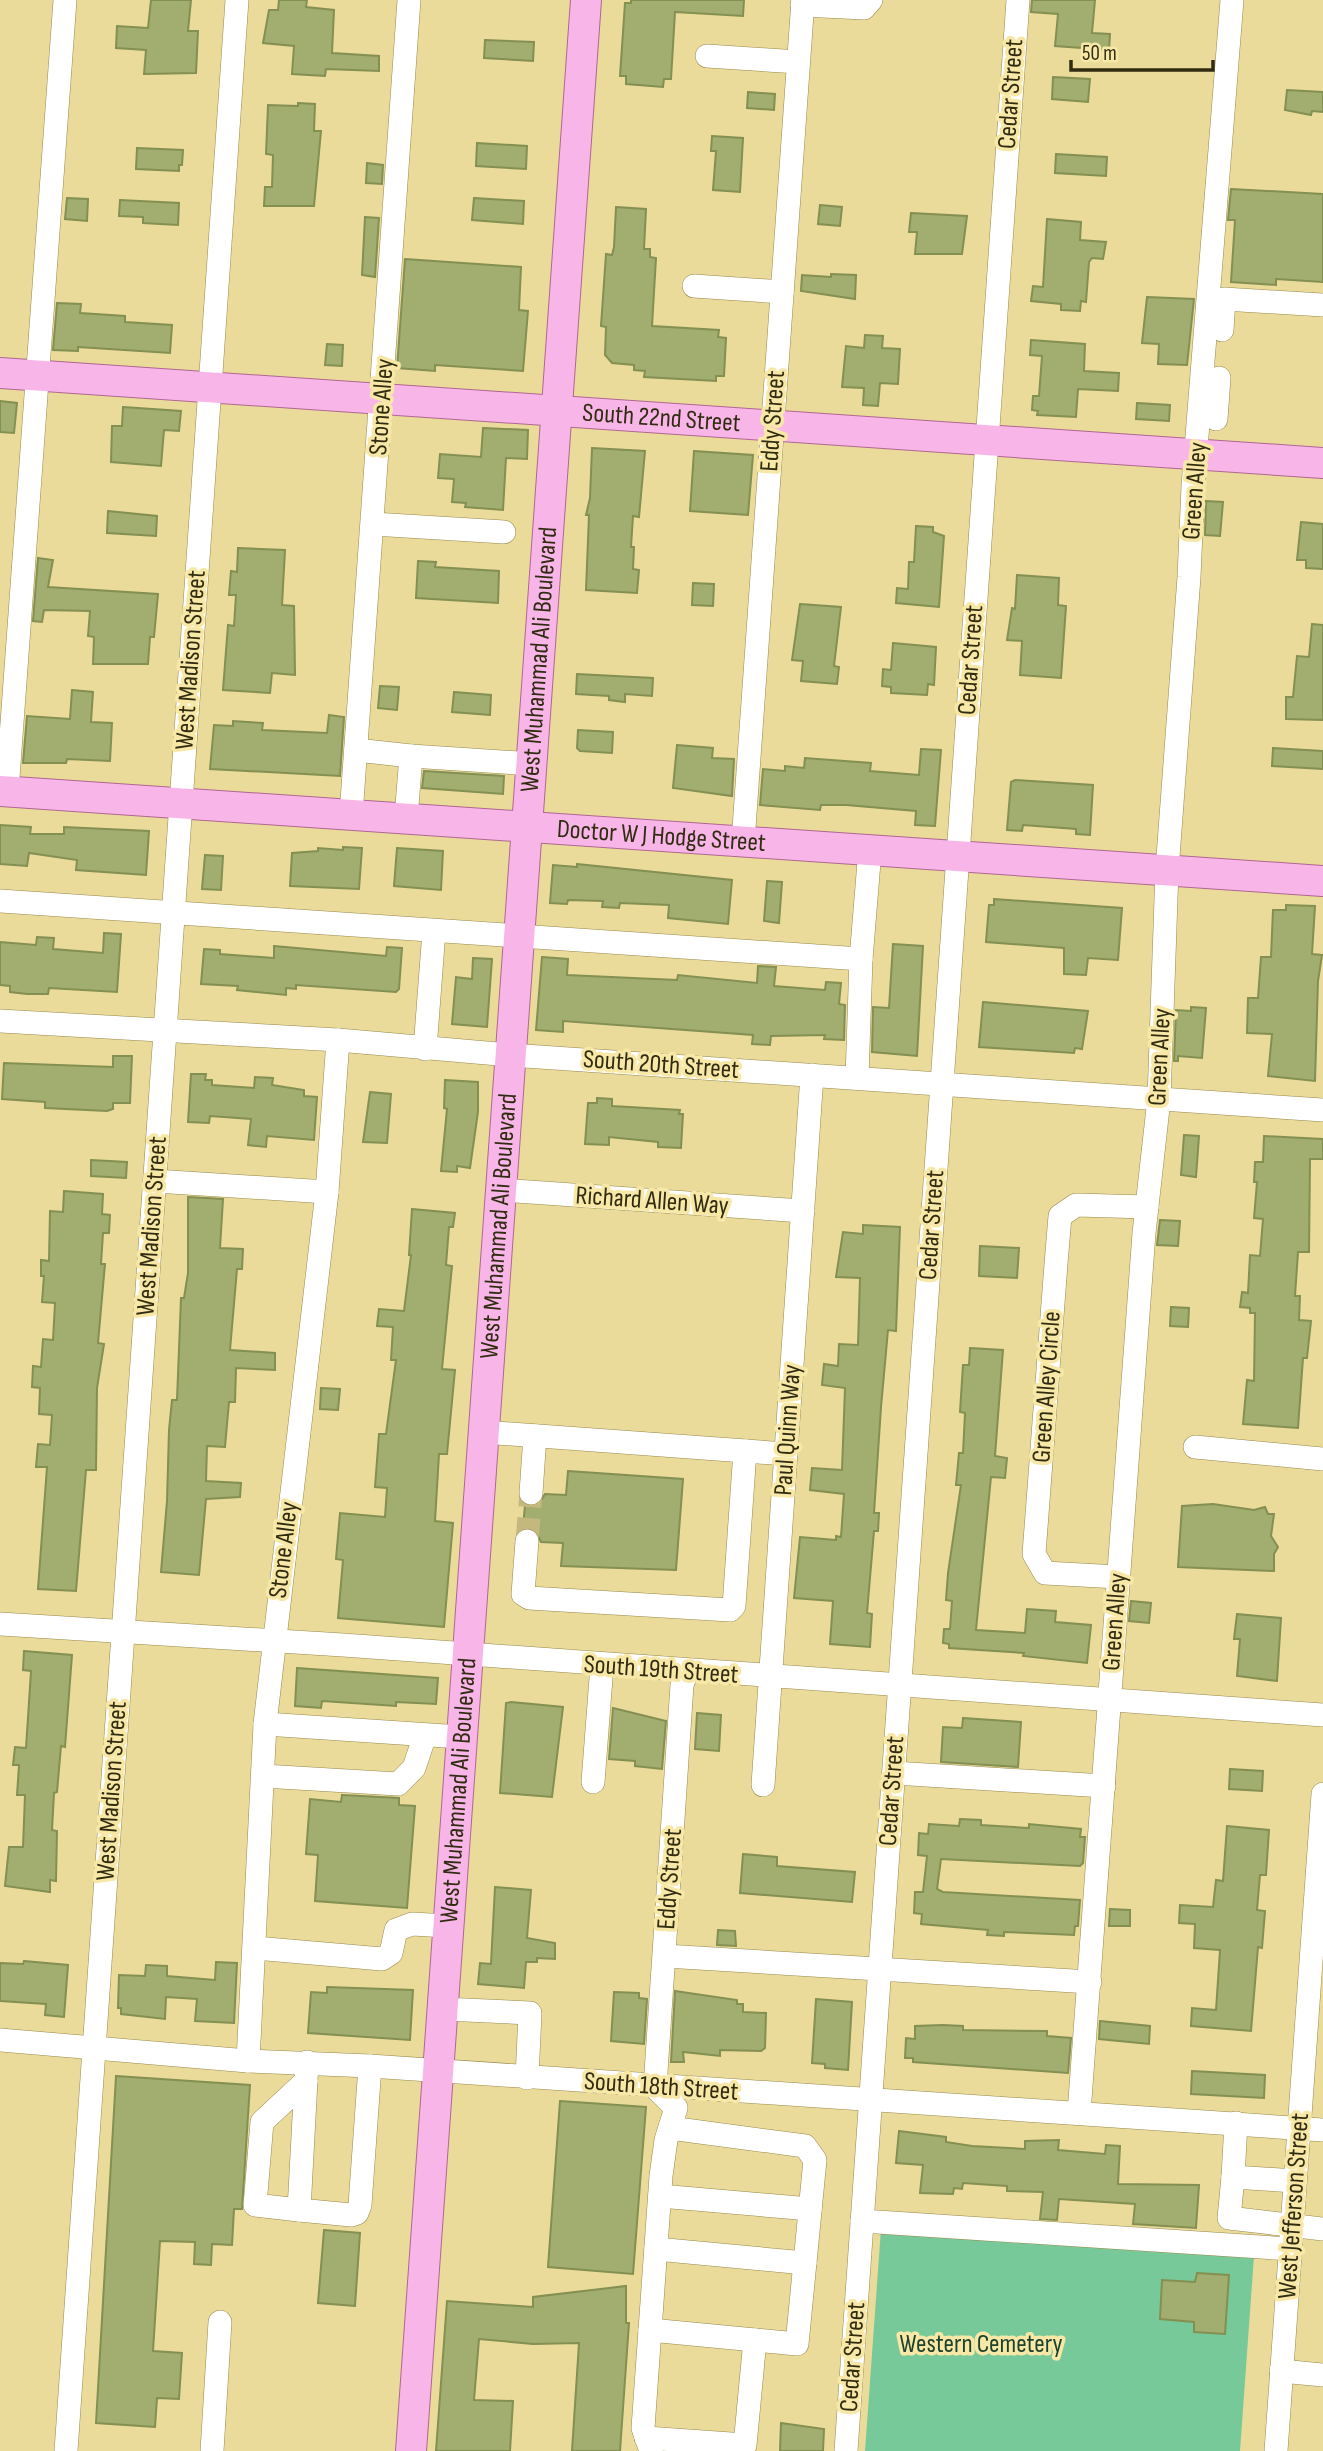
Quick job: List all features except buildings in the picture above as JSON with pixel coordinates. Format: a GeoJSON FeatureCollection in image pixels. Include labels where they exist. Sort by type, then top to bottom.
{"type":"FeatureCollection","features":[{"type":"Feature","properties":{"kind":"main road","name":"West Muhammad Ali Boulevard"},"geometry":{"type":"LineString","coordinates":[[411,2451],[586,0]]}},
{"type":"Feature","properties":{"kind":"main road","name":"South 22nd Street"},"geometry":{"type":"LineString","coordinates":[[0,373],[1323,463]]}},
{"type":"Feature","properties":{"kind":"main road","name":"Doctor W J Hodge Street"},"geometry":{"type":"LineString","coordinates":[[3,791],[1323,881]]}},
{"type":"Feature","properties":{"kind":"street"},"geometry":{"type":"LineString","coordinates":[[3,791],[65,0]]}},
{"type":"Feature","properties":{"kind":"street","name":"West Madison Street"},"geometry":{"type":"LineString","coordinates":[[66,2451],[237,0]]}},
{"type":"Feature","properties":{"kind":"street","name":"Stone Alley"},"geometry":{"type":"LineString","coordinates":[[351,815],[383,400],[409,0]]}},
{"type":"Feature","properties":{"kind":"street"},"geometry":{"type":"LineString","coordinates":[[803,2],[864,8],[871,0]]}},
{"type":"Feature","properties":{"kind":"street","name":"Cedar Street"},"geometry":{"type":"LineString","coordinates":[[846,2451],[1018,0]]}},
{"type":"Feature","properties":{"kind":"street","name":"Green Alley"},"geometry":{"type":"LineString","coordinates":[[1079,2113],[1147,1207],[1159,1099],[1167,870],[1189,577],[1192,486],[1197,454],[1232,0]]}},
{"type":"Feature","properties":{"kind":"street","name":"Eddy Street"},"geometry":{"type":"LineString","coordinates":[[743,842],[803,2]]}},
{"type":"Feature","properties":{"kind":"street"},"geometry":{"type":"LineString","coordinates":[[707,56],[798,62]]}},
{"type":"Feature","properties":{"kind":"street"},"geometry":{"type":"LineString","coordinates":[[694,286],[782,292]]}},
{"type":"Feature","properties":{"kind":"street"},"geometry":{"type":"LineString","coordinates":[[1216,419],[1224,299],[1323,305]]}},
{"type":"Feature","properties":{"kind":"street"},"geometry":{"type":"LineString","coordinates":[[373,524],[504,532]]}},
{"type":"Feature","properties":{"kind":"street"},"geometry":{"type":"LineString","coordinates":[[356,750],[533,764]]}},
{"type":"Feature","properties":{"kind":"street"},"geometry":{"type":"LineString","coordinates":[[406,818],[411,756]]}},
{"type":"Feature","properties":{"kind":"street"},"geometry":{"type":"LineString","coordinates":[[857,1078],[861,959],[870,850]]}},
{"type":"Feature","properties":{"kind":"street"},"geometry":{"type":"LineString","coordinates":[[0,901],[861,959]]}},
{"type":"Feature","properties":{"kind":"street"},"geometry":{"type":"LineString","coordinates":[[425,1049],[434,931]]}},
{"type":"Feature","properties":{"kind":"street","name":"South 20th Street"},"geometry":{"type":"LineString","coordinates":[[0,1021],[338,1040],[425,1049],[1323,1110]]}},
{"type":"Feature","properties":{"kind":"street","name":"Stone Alley"},"geometry":{"type":"LineString","coordinates":[[248,2061],[265,1724],[327,1192],[338,1040]]}},
{"type":"Feature","properties":{"kind":"street","name":"Paul Quinn Way"},"geometry":{"type":"LineString","coordinates":[[762,1785],[813,1075]]}},
{"type":"Feature","properties":{"kind":"street"},"geometry":{"type":"LineString","coordinates":[[155,1181],[327,1192]]}},
{"type":"Feature","properties":{"kind":"street","name":"Richard Allen Way"},"geometry":{"type":"LineString","coordinates":[[500,1190],[803,1211]]}},
{"type":"Feature","properties":{"kind":"street","name":"Green Alley Circle"},"geometry":{"type":"LineString","coordinates":[[1118,1577],[1045,1573],[1034,1554],[1056,1252],[1059,1216],[1076,1205],[1147,1207]]}},
{"type":"Feature","properties":{"kind":"street"},"geometry":{"type":"LineString","coordinates":[[483,1432],[786,1454]]}},
{"type":"Feature","properties":{"kind":"street"},"geometry":{"type":"LineString","coordinates":[[531,1493],[535,1436]]}},
{"type":"Feature","properties":{"kind":"street"},"geometry":{"type":"LineString","coordinates":[[1195,1447],[1323,1458]]}},
{"type":"Feature","properties":{"kind":"street"},"geometry":{"type":"LineString","coordinates":[[527,1541],[523,1594],[529,1598],[730,1610],[734,1606],[746,1451]]}},
{"type":"Feature","properties":{"kind":"street","name":"South 19th Street"},"geometry":{"type":"LineString","coordinates":[[0,1624],[1323,1715]]}},
{"type":"Feature","properties":{"kind":"street"},"geometry":{"type":"LineString","coordinates":[[593,1782],[602,1665]]}},
{"type":"Feature","properties":{"kind":"street","name":"Eddy Street"},"geometry":{"type":"LineString","coordinates":[[655,2087],[682,1685],[687,1671]]}},
{"type":"Feature","properties":{"kind":"street"},"geometry":{"type":"LineString","coordinates":[[265,1724],[461,1737]]}},
{"type":"Feature","properties":{"kind":"street"},"geometry":{"type":"LineString","coordinates":[[262,1776],[398,1784],[414,1768],[425,1735]]}},
{"type":"Feature","properties":{"kind":"street"},"geometry":{"type":"LineString","coordinates":[[894,1773],[1104,1786]]}},
{"type":"Feature","properties":{"kind":"street","name":"West Jefferson Street"},"geometry":{"type":"LineString","coordinates":[[1276,2451],[1320,1867],[1323,1794]]}},
{"type":"Feature","properties":{"kind":"street"},"geometry":{"type":"LineString","coordinates":[[255,1948],[382,1959],[391,1953],[396,1930],[402,1926],[448,1926]]}},
{"type":"Feature","properties":{"kind":"street"},"geometry":{"type":"LineString","coordinates":[[665,1956],[1090,1982]]}},
{"type":"Feature","properties":{"kind":"street"},"geometry":{"type":"LineString","coordinates":[[443,2009],[530,2013],[527,2078]]}},
{"type":"Feature","properties":{"kind":"street","name":"South 18th Street"},"geometry":{"type":"LineString","coordinates":[[0,2040],[248,2061],[307,2071],[370,2066],[1323,2130]]}},
{"type":"Feature","properties":{"kind":"street"},"geometry":{"type":"LineString","coordinates":[[307,2071],[262,2122],[256,2205],[351,2215],[357,2213],[360,2204],[370,2066]]}},
{"type":"Feature","properties":{"kind":"street"},"geometry":{"type":"LineString","coordinates":[[299,2210],[307,2071]]}},
{"type":"Feature","properties":{"kind":"street"},"geometry":{"type":"LineString","coordinates":[[655,2087],[676,2108],[670,2128],[660,2196],[643,2428],[648,2445],[745,2445],[755,2340]]}},
{"type":"Feature","properties":{"kind":"street"},"geometry":{"type":"LineString","coordinates":[[1237,2123],[1229,2218],[1323,2229]]}},
{"type":"Feature","properties":{"kind":"street"},"geometry":{"type":"LineString","coordinates":[[650,2330],[797,2344],[815,2160],[806,2146],[670,2128]]}},
{"type":"Feature","properties":{"kind":"street"},"geometry":{"type":"LineString","coordinates":[[1233,2177],[1295,2181]]}},
{"type":"Feature","properties":{"kind":"street"},"geometry":{"type":"LineString","coordinates":[[660,2196],[810,2210]]}},
{"type":"Feature","properties":{"kind":"street"},"geometry":{"type":"LineString","coordinates":[[862,2221],[1290,2249]]}},
{"type":"Feature","properties":{"kind":"street"},"geometry":{"type":"LineString","coordinates":[[656,2249],[805,2263]]}},
{"type":"Feature","properties":{"kind":"street"},"geometry":{"type":"LineString","coordinates":[[212,2451],[220,2322]]}},
{"type":"Feature","properties":{"kind":"street"},"geometry":{"type":"LineString","coordinates":[[1281,2371],[1323,2375]]}},
{"type":"Feature","properties":{"kind":"green space","name":"Western Cemetery"},"geometry":{"type":"Polygon","coordinates":[[[881,2229],[1254,2256],[1240,2451],[865,2451],[881,2229]]]}},
{"type":"Feature","properties":{"kind":"tunnel"},"geometry":{"type":"LineString","coordinates":[[527,1541],[531,1493]]}}]}
